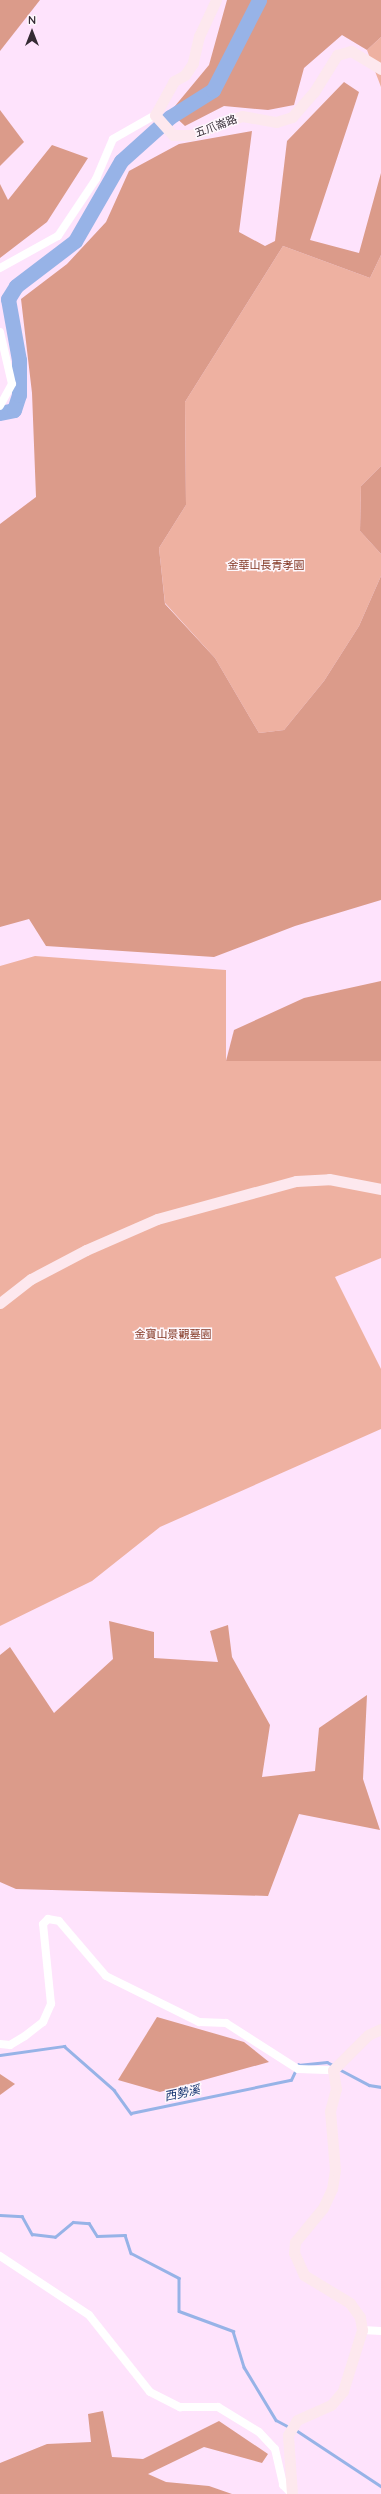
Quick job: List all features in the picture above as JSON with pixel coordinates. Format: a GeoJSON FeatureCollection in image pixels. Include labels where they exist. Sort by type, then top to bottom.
{"type":"FeatureCollection","features":[{"type":"Feature","properties":{"kind":"street"},"geometry":{"type":"LineString","coordinates":[[0,268],[58,236],[96,179],[113,139],[155,115],[174,82],[185,75],[193,63],[199,36],[216,0]]}},
{"type":"Feature","properties":{"kind":"street","name":"五爪崙路"},"geometry":{"type":"LineString","coordinates":[[155,115],[174,135],[191,135],[242,116],[276,122],[292,117],[314,92],[337,55],[351,51],[381,69]]}},
{"type":"Feature","properties":{"kind":"street"},"geometry":{"type":"LineString","coordinates":[[0,332],[12,384],[0,406]]}},
{"type":"Feature","properties":{"kind":"street"},"geometry":{"type":"LineString","coordinates":[[0,1303],[31,1279],[79,1254],[157,1220],[296,1181],[330,1179],[381,1189]]}},
{"type":"Feature","properties":{"kind":"street"},"geometry":{"type":"LineString","coordinates":[[0,2044],[10,2045],[43,2022],[51,2004],[43,1924],[48,1919],[59,1921],[106,1976],[199,2022],[226,2023],[298,2069],[333,2070],[368,2035],[381,2030]]}},
{"type":"Feature","properties":{"kind":"street"},"geometry":{"type":"LineString","coordinates":[[292,2494],[288,2434],[297,2420],[331,2405],[343,2391],[362,2330],[360,2318],[350,2303],[304,2274],[294,2253],[299,2234],[323,2208],[332,2189],[335,2170],[330,2111],[336,2090],[333,2070]]}},
{"type":"Feature","properties":{"kind":"street"},"geometry":{"type":"LineString","coordinates":[[0,2256],[89,2315],[150,2392],[180,2407],[218,2407],[259,2432],[275,2449],[284,2485],[292,2494]]}},
{"type":"Feature","properties":{"kind":"street"},"geometry":{"type":"LineString","coordinates":[[362,2330],[381,2331]]}},
{"type":"Feature","properties":{"kind":"green space"},"geometry":{"type":"Polygon","coordinates":[[[381,37],[381,87],[367,50],[381,37]]]}},
{"type":"Feature","properties":{"kind":"green space","name":"金華山長青孝園"},"geometry":{"type":"Polygon","coordinates":[[[283,246],[370,278],[381,255],[381,466],[361,486],[360,531],[381,554],[381,576],[359,626],[324,681],[284,730],[259,733],[215,658],[165,603],[159,548],[186,505],[185,402],[283,246]]]}},
{"type":"Feature","properties":{"kind":"green space","name":"金寶山景觀墓園"},"geometry":{"type":"Polygon","coordinates":[[[35,956],[226,970],[226,1061],[381,1061],[381,1258],[335,1277],[381,1369],[381,1429],[160,1527],[92,1581],[0,1626],[0,966],[35,956]]]}},
{"type":"Feature","properties":{"kind":"shaded area"},"geometry":{"type":"Polygon","coordinates":[[[0,0],[40,0],[0,51],[0,0]]]}},
{"type":"Feature","properties":{"kind":"shaded area"},"geometry":{"type":"Polygon","coordinates":[[[227,0],[381,0],[381,37],[367,50],[342,35],[304,68],[294,105],[268,110],[224,106],[185,126],[170,112],[209,65],[227,0]]]}},
{"type":"Feature","properties":{"kind":"shaded area"},"geometry":{"type":"Polygon","coordinates":[[[344,82],[359,92],[310,240],[359,253],[381,173],[381,255],[370,278],[283,246],[185,402],[186,505],[159,548],[165,604],[215,658],[259,733],[284,730],[324,681],[359,626],[381,576],[381,900],[295,926],[214,957],[46,946],[29,919],[0,927],[0,524],[36,497],[32,393],[21,299],[67,264],[106,222],[129,171],[179,144],[252,131],[239,232],[265,246],[275,241],[287,141],[344,82]]]}},
{"type":"Feature","properties":{"kind":"shaded area"},"geometry":{"type":"Polygon","coordinates":[[[0,110],[24,142],[0,166],[0,110]]]}},
{"type":"Feature","properties":{"kind":"shaded area"},"geometry":{"type":"Polygon","coordinates":[[[52,145],[88,158],[47,222],[0,258],[0,184],[8,200],[52,145]]]}},
{"type":"Feature","properties":{"kind":"shaded area"},"geometry":{"type":"Polygon","coordinates":[[[381,466],[381,554],[360,531],[361,486],[381,466]]]}},
{"type":"Feature","properties":{"kind":"shaded area"},"geometry":{"type":"Polygon","coordinates":[[[381,981],[381,1061],[226,1061],[234,1030],[304,998],[381,981]]]}},
{"type":"Feature","properties":{"kind":"shaded area"},"geometry":{"type":"Polygon","coordinates":[[[109,1621],[154,1632],[154,1658],[218,1662],[210,1631],[228,1625],[232,1657],[270,1725],[262,1777],[315,1771],[319,1728],[367,1695],[363,1779],[380,1830],[299,1814],[268,1896],[16,1889],[0,1882],[0,1655],[10,1647],[54,1713],[113,1659],[109,1621]]]}},
{"type":"Feature","properties":{"kind":"shaded area"},"geometry":{"type":"Polygon","coordinates":[[[157,2017],[244,2042],[269,2062],[160,2092],[118,2080],[157,2017]]]}},
{"type":"Feature","properties":{"kind":"shaded area"},"geometry":{"type":"Polygon","coordinates":[[[0,2074],[15,2084],[0,2095],[0,2074]]]}},
{"type":"Feature","properties":{"kind":"shaded area"},"geometry":{"type":"Polygon","coordinates":[[[103,2411],[112,2457],[143,2459],[219,2421],[268,2454],[262,2463],[204,2447],[148,2474],[166,2482],[209,2486],[232,2494],[0,2494],[0,2463],[47,2444],[91,2442],[88,2414],[103,2411]]]}},
{"type":"Feature","properties":{"kind":"waterway"},"geometry":{"type":"LineString","coordinates":[[0,413],[14,410],[19,395],[19,360],[8,299],[16,286],[75,241],[121,161],[170,117],[213,90],[259,0]]}},
{"type":"Feature","properties":{"kind":"waterway","name":"西勢溪"},"geometry":{"type":"LineString","coordinates":[[0,2055],[64,2046],[114,2090],[131,2113],[291,2080],[298,2065],[327,2062],[333,2065]]}},
{"type":"Feature","properties":{"kind":"waterway","name":"西勢溪"},"geometry":{"type":"LineString","coordinates":[[339,2069],[369,2085],[381,2087]]}},
{"type":"Feature","properties":{"kind":"waterway"},"geometry":{"type":"LineString","coordinates":[[0,2215],[22,2216],[32,2234],[55,2237],[73,2222],[89,2223],[97,2236],[125,2235],[131,2253],[179,2278],[179,2311],[233,2331],[244,2367],[276,2420],[289,2427]]}},
{"type":"Feature","properties":{"kind":"waterway"},"geometry":{"type":"LineString","coordinates":[[296,2430],[381,2486]]}}]}
